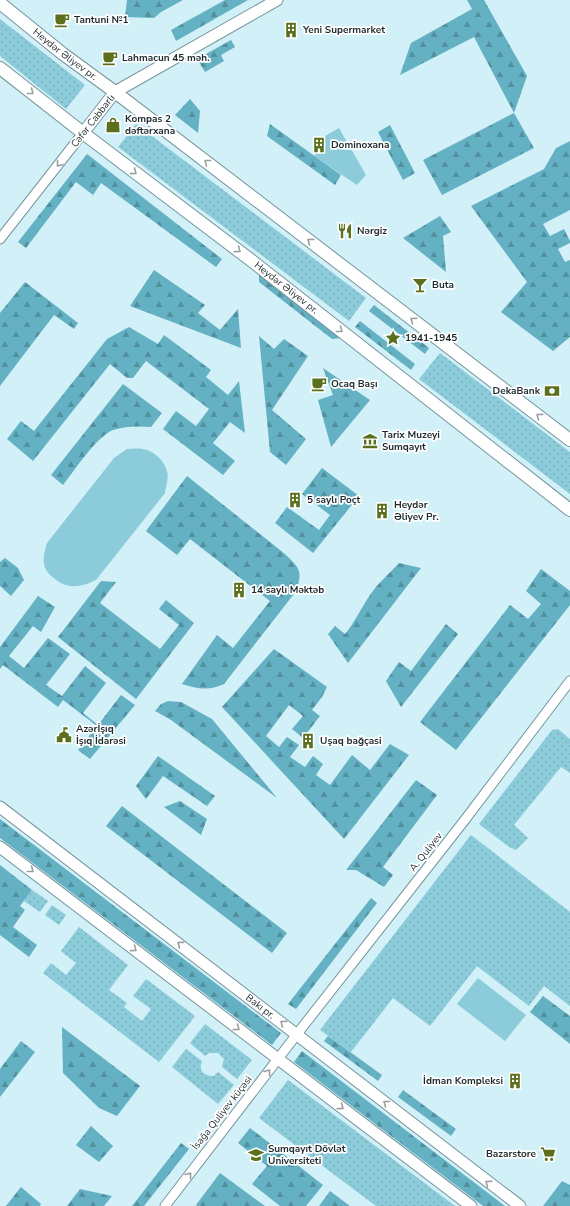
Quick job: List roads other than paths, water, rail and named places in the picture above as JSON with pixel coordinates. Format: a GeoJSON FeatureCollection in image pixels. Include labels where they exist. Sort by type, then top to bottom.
{"type":"FeatureCollection","features":[{"type":"Feature","properties":{"kind":"main road","name":"Heydər Əliyev pr."},"geometry":{"type":"LineString","coordinates":[[0,3],[63,54],[115,92],[570,440]]}},
{"type":"Feature","properties":{"kind":"main road","name":"Heydər Əliyev pr."},"geometry":{"type":"LineString","coordinates":[[0,68],[252,261],[570,510]]}},
{"type":"Feature","properties":{"kind":"street","name":"Cəfər Cabbarlı"},"geometry":{"type":"LineString","coordinates":[[0,239],[115,92],[277,0]]}},
{"type":"Feature","properties":{"kind":"street","name":"A. Quliyev"},"geometry":{"type":"LineString","coordinates":[[297,1034],[464,821],[570,681]]}},
{"type":"Feature","properties":{"kind":"street","name":"Bakı pr."},"geometry":{"type":"LineString","coordinates":[[0,807],[520,1206]]}},
{"type":"Feature","properties":{"kind":"street"},"geometry":{"type":"LineString","coordinates":[[0,846],[471,1206]]}},
{"type":"Feature","properties":{"kind":"street","name":"İsağa Quliyev küçəsi"},"geometry":{"type":"LineString","coordinates":[[165,1206],[297,1034]]}},
{"type":"Feature","properties":{"kind":"place","name":"Tantuni №1"},"geometry":{"type":"Point","coordinates":[62,20]}},
{"type":"Feature","properties":{"kind":"place","name":"Yeni Supermarket"},"geometry":{"type":"Point","coordinates":[291,30]}},
{"type":"Feature","properties":{"kind":"place","name":"Lahmacun 45 mәh."},"geometry":{"type":"Point","coordinates":[110,58]}},
{"type":"Feature","properties":{"kind":"place","name":"Kompas 2 dəftərxana"},"geometry":{"type":"Point","coordinates":[113,125]}},
{"type":"Feature","properties":{"kind":"place","name":"Dominoxana"},"geometry":{"type":"Point","coordinates":[319,145]}},
{"type":"Feature","properties":{"kind":"place","name":"Nərgiz"},"geometry":{"type":"Point","coordinates":[345,231]}},
{"type":"Feature","properties":{"kind":"place","name":"Buta"},"geometry":{"type":"Point","coordinates":[420,285]}},
{"type":"Feature","properties":{"kind":"place","name":"1941-1945"},"geometry":{"type":"Point","coordinates":[393,338]}},
{"type":"Feature","properties":{"kind":"place","name":"Ocaq Başı"},"geometry":{"type":"Point","coordinates":[319,384]}},
{"type":"Feature","properties":{"kind":"place","name":"DekaBank"},"geometry":{"type":"Point","coordinates":[552,391]}},
{"type":"Feature","properties":{"kind":"place","name":"Tarix Muzeyi Sumqayıt"},"geometry":{"type":"Point","coordinates":[370,441]}},
{"type":"Feature","properties":{"kind":"place","name":"5 saylı Poçt"},"geometry":{"type":"Point","coordinates":[295,500]}},
{"type":"Feature","properties":{"kind":"place","name":"Heydər Əliyev Pr."},"geometry":{"type":"Point","coordinates":[382,511]}},
{"type":"Feature","properties":{"kind":"place","name":"14 saylı Məktəb"},"geometry":{"type":"Point","coordinates":[239,590]}},
{"type":"Feature","properties":{"kind":"place","name":"Azərİşıq İşıq İdarəsi"},"geometry":{"type":"Point","coordinates":[64,735]}},
{"type":"Feature","properties":{"kind":"place","name":"Uşaq bağçasi"},"geometry":{"type":"Point","coordinates":[308,741]}},
{"type":"Feature","properties":{"kind":"place","name":"İdman Kompleksi"},"geometry":{"type":"Point","coordinates":[515,1081]}},
{"type":"Feature","properties":{"kind":"place","name":"Bazarstore"},"geometry":{"type":"Point","coordinates":[548,1154]}},
{"type":"Feature","properties":{"kind":"place","name":"Sumqayıt Dövlət Universiteti"},"geometry":{"type":"Point","coordinates":[256,1155]}}]}
